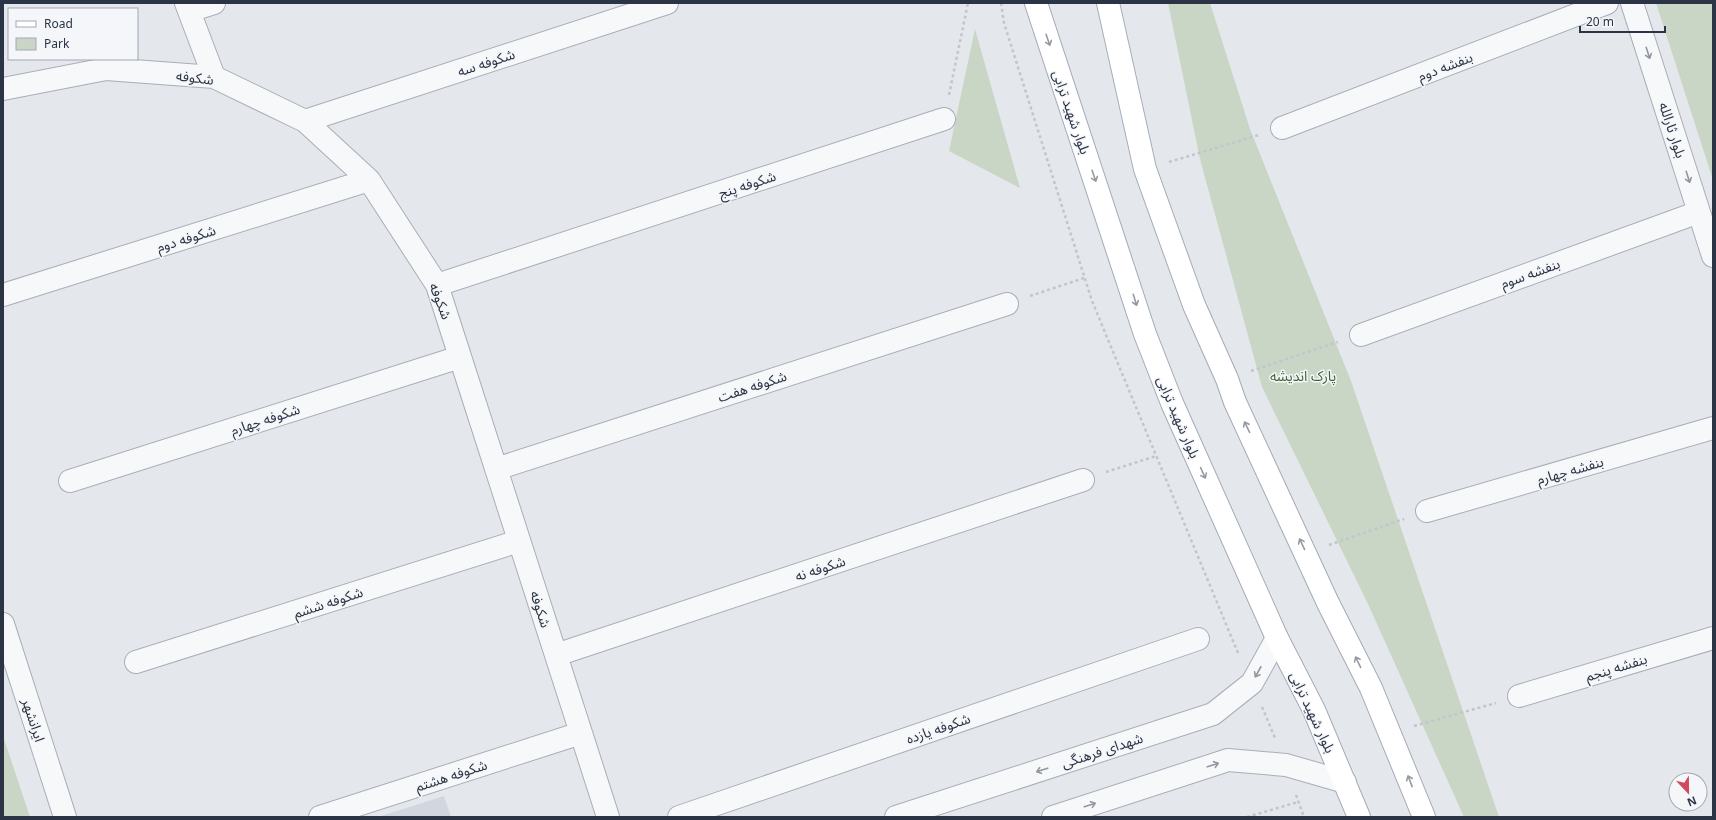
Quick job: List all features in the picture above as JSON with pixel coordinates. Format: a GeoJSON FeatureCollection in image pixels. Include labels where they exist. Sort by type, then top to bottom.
{"type":"FeatureCollection","features":[{"type":"Feature","properties":{"kind":"main road","name":"بلوار شهید ترابی"},"geometry":{"type":"LineString","coordinates":[[1036,3],[1156,362],[1172,404],[1277,638],[1314,710],[1359,817]]}},
{"type":"Feature","properties":{"kind":"main road"},"geometry":{"type":"LineString","coordinates":[[1108,3],[1145,169],[1194,304],[1235,402],[1371,688],[1424,817]]}},
{"type":"Feature","properties":{"kind":"street"},"geometry":{"type":"LineString","coordinates":[[214,3],[188,7],[214,77]]}},
{"type":"Feature","properties":{"kind":"street","name":"شکوفه سه"},"geometry":{"type":"LineString","coordinates":[[305,121],[667,3]]}},
{"type":"Feature","properties":{"kind":"street","name":"بنفشه دوم"},"geometry":{"type":"LineString","coordinates":[[1282,128],[1607,3]]}},
{"type":"Feature","properties":{"kind":"street","name":"بلوار ثارالله"},"geometry":{"type":"LineString","coordinates":[[1632,3],[1713,256]]}},
{"type":"Feature","properties":{"kind":"street","name":"شکوفه"},"geometry":{"type":"LineString","coordinates":[[3,89],[106,69],[214,77],[305,121],[369,180],[437,285],[608,817]]}},
{"type":"Feature","properties":{"kind":"street","name":"شکوفه پنج"},"geometry":{"type":"LineString","coordinates":[[437,285],[944,119]]}},
{"type":"Feature","properties":{"kind":"street","name":"شکوفه دوم"},"geometry":{"type":"LineString","coordinates":[[3,295],[369,180]]}},
{"type":"Feature","properties":{"kind":"street","name":"بنفشه سوم"},"geometry":{"type":"LineString","coordinates":[[1361,335],[1699,212]]}},
{"type":"Feature","properties":{"kind":"street","name":"شکوفه هفت"},"geometry":{"type":"LineString","coordinates":[[496,469],[1007,304]]}},
{"type":"Feature","properties":{"kind":"street","name":"شکوفه چهارم"},"geometry":{"type":"LineString","coordinates":[[70,481],[460,357]]}},
{"type":"Feature","properties":{"kind":"street","name":"بنفشه چهارم"},"geometry":{"type":"LineString","coordinates":[[1427,511],[1713,428]]}},
{"type":"Feature","properties":{"kind":"street","name":"شکوفه نه"},"geometry":{"type":"LineString","coordinates":[[556,655],[1083,480]]}},
{"type":"Feature","properties":{"kind":"street","name":"شکوفه ششم"},"geometry":{"type":"LineString","coordinates":[[136,662],[519,541]]}},
{"type":"Feature","properties":{"kind":"street","name":"ایرانشهر"},"geometry":{"type":"LineString","coordinates":[[3,624],[65,817]]}},
{"type":"Feature","properties":{"kind":"street","name":"شهدای فرهنگی"},"geometry":{"type":"LineString","coordinates":[[896,817],[1212,714],[1252,683],[1277,638]]}},
{"type":"Feature","properties":{"kind":"street","name":"بنفشه پنجم"},"geometry":{"type":"LineString","coordinates":[[1519,696],[1713,638]]}},
{"type":"Feature","properties":{"kind":"street","name":"شکوفه یازده"},"geometry":{"type":"LineString","coordinates":[[679,817],[1198,640]]}},
{"type":"Feature","properties":{"kind":"street","name":"شکوفه هشتم"},"geometry":{"type":"LineString","coordinates":[[320,817],[581,733]]}},
{"type":"Feature","properties":{"kind":"street"},"geometry":{"type":"LineString","coordinates":[[1053,817],[1228,760],[1286,765],[1345,782]]}},
{"type":"Feature","properties":{"kind":"path"},"geometry":{"type":"LineString","coordinates":[[944,119],[968,3]]}},
{"type":"Feature","properties":{"kind":"path"},"geometry":{"type":"LineString","coordinates":[[1001,3],[1004,23],[1092,301],[1226,625],[1286,765],[1304,817]]}},
{"type":"Feature","properties":{"kind":"path"},"geometry":{"type":"LineString","coordinates":[[1145,169],[1282,128]]}},
{"type":"Feature","properties":{"kind":"path"},"geometry":{"type":"LineString","coordinates":[[1007,304],[1084,278]]}},
{"type":"Feature","properties":{"kind":"path"},"geometry":{"type":"LineString","coordinates":[[1226,379],[1361,335]]}},
{"type":"Feature","properties":{"kind":"path"},"geometry":{"type":"LineString","coordinates":[[1083,480],[1156,456]]}},
{"type":"Feature","properties":{"kind":"path"},"geometry":{"type":"LineString","coordinates":[[1306,553],[1427,511]]}},
{"type":"Feature","properties":{"kind":"path"},"geometry":{"type":"LineString","coordinates":[[1390,733],[1519,696]]}},
{"type":"Feature","properties":{"kind":"path"},"geometry":{"type":"LineString","coordinates":[[1247,817],[1298,802]]}},
{"type":"Feature","properties":{"kind":"shaded area"},"geometry":{"type":"Polygon","coordinates":[[[444,796],[451,817],[378,817],[444,796]]]}},
{"type":"Feature","properties":{"kind":"green space","name":"پارک اندیشه"},"geometry":{"type":"Polygon","coordinates":[[[1168,3],[1210,3],[1250,129],[1351,381],[1499,817],[1464,817],[1368,604],[1262,387],[1200,159],[1168,3]]]}},
{"type":"Feature","properties":{"kind":"green space"},"geometry":{"type":"Polygon","coordinates":[[[1656,3],[1713,3],[1713,180],[1656,3]]]}},
{"type":"Feature","properties":{"kind":"green space"},"geometry":{"type":"Polygon","coordinates":[[[975,29],[1020,188],[949,151],[975,29]]]}},
{"type":"Feature","properties":{"kind":"green space"},"geometry":{"type":"Polygon","coordinates":[[[3,736],[30,817],[3,817],[3,736]]]}}]}
